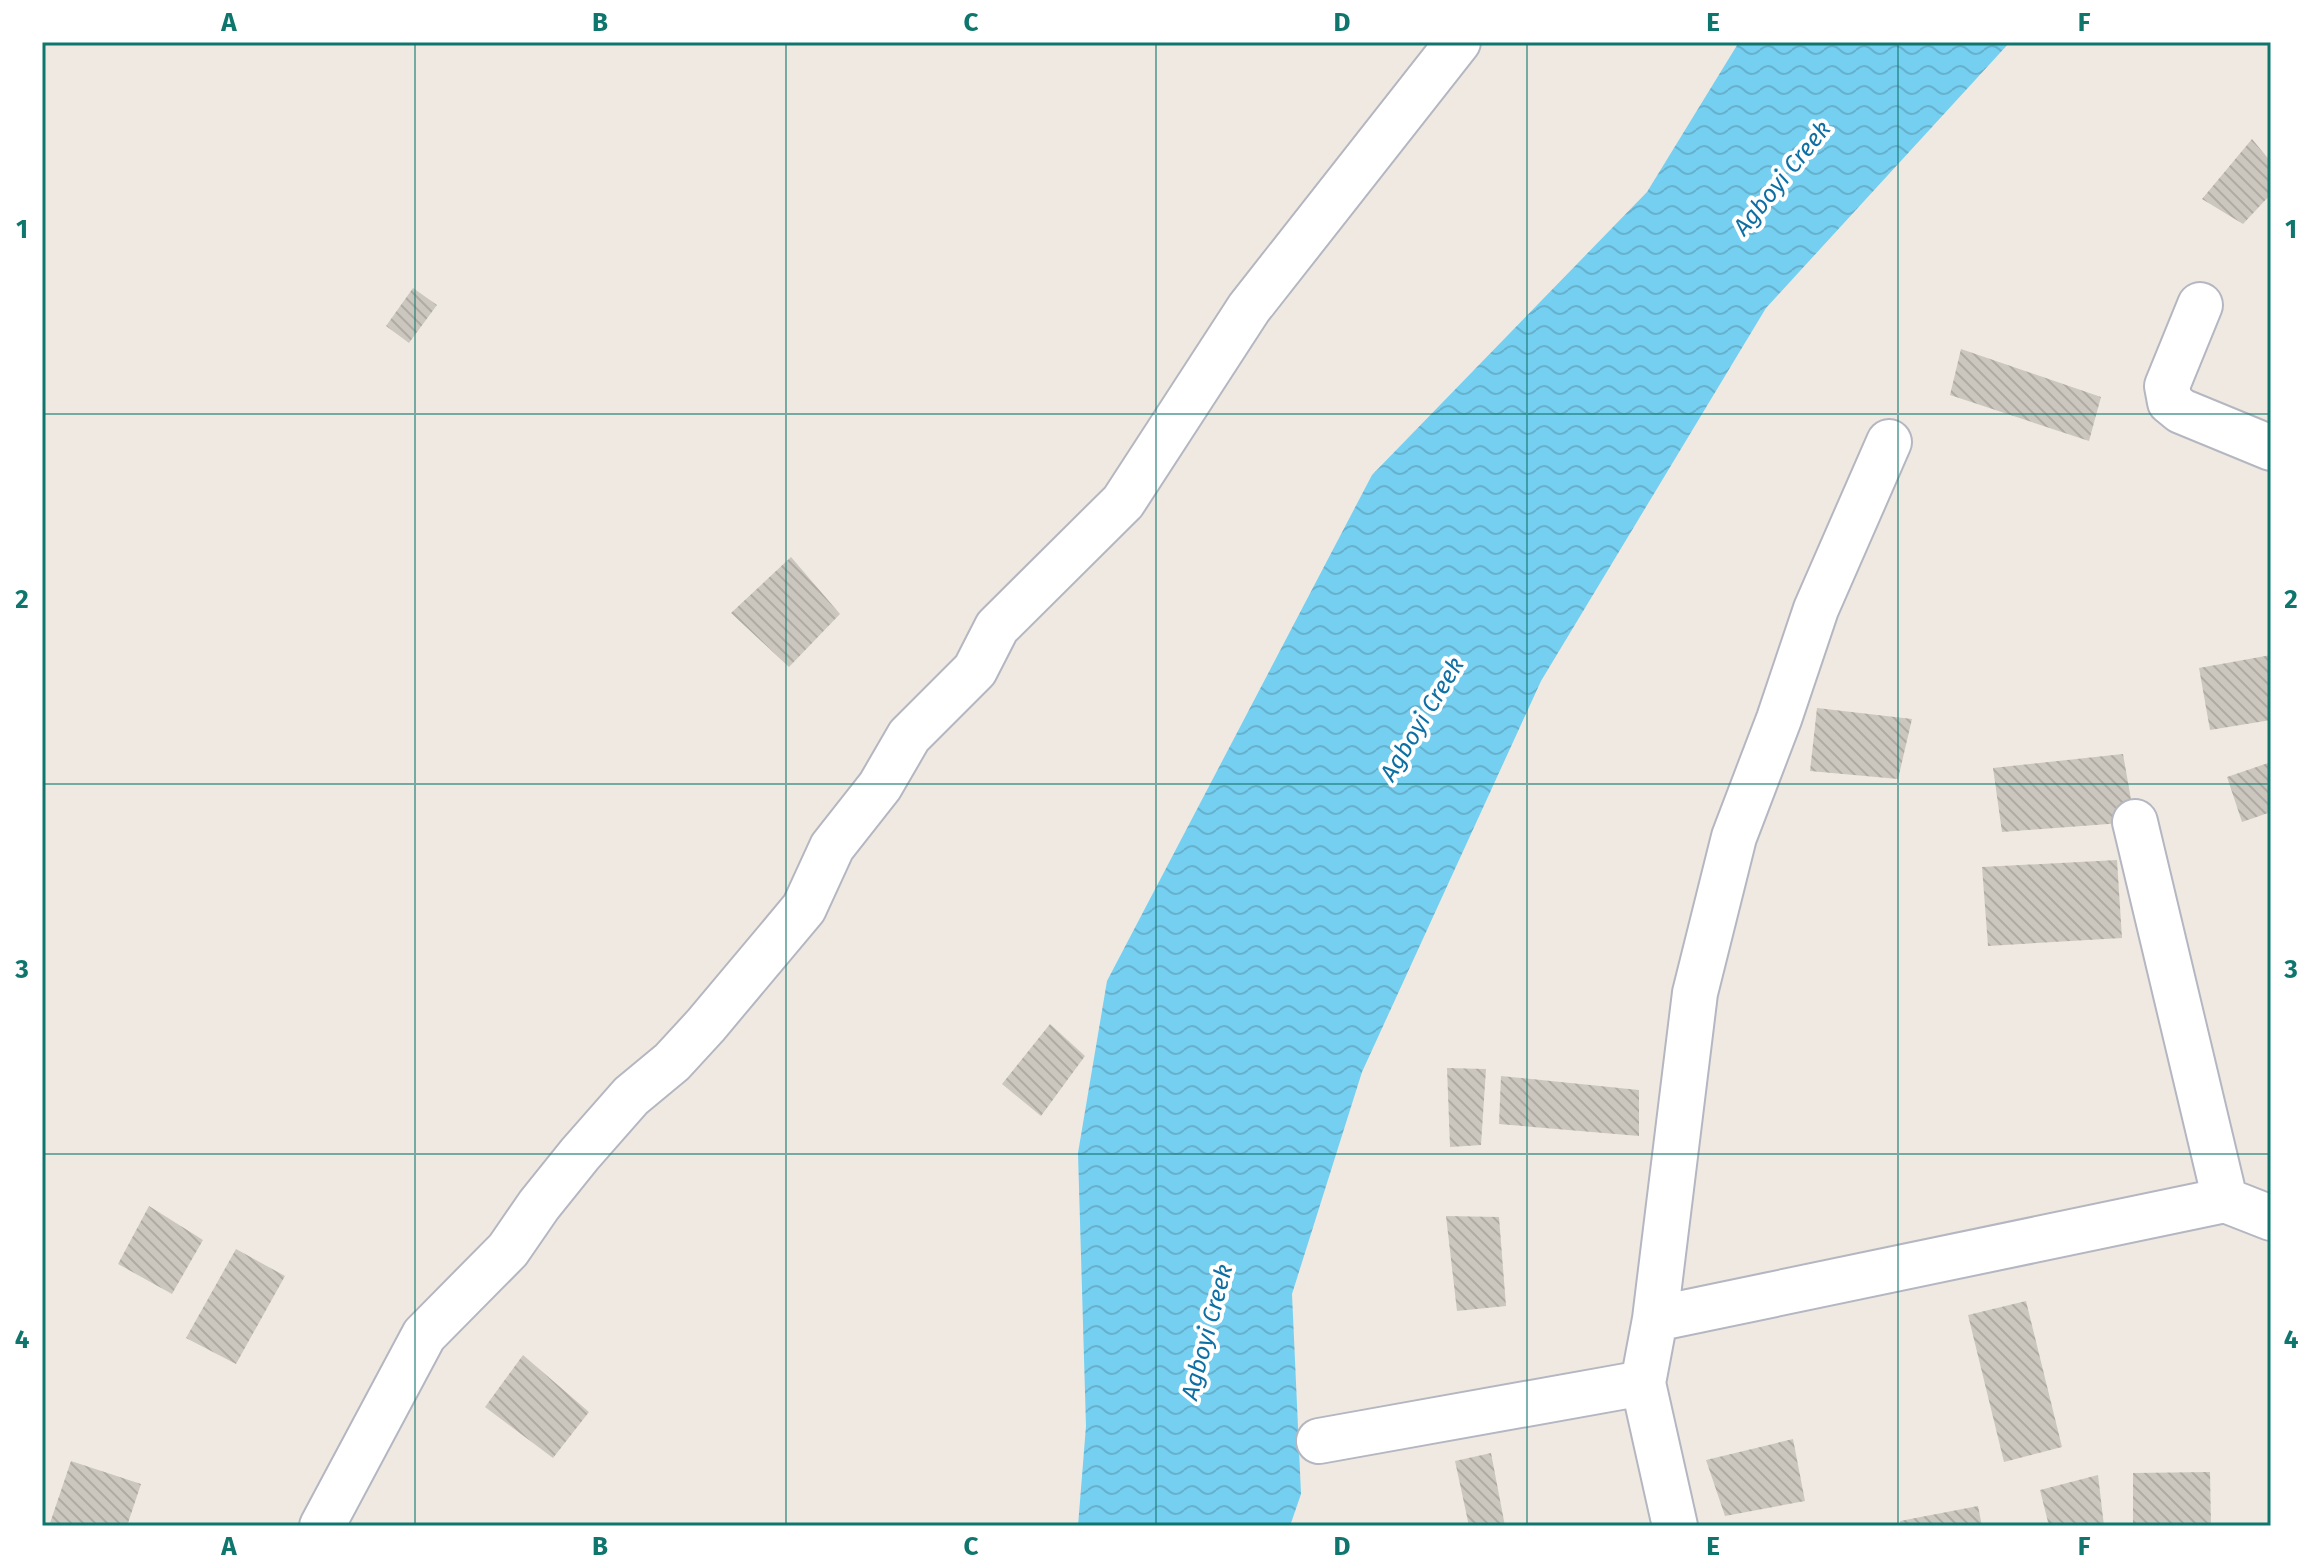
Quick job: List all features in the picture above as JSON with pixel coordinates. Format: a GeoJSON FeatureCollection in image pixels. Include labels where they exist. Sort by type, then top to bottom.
{"type":"FeatureCollection","features":[{"type":"Feature","properties":{"kind":"street"},"geometry":{"type":"LineString","coordinates":[[339,1517],[424,1335],[508,1250],[580,1154],[631,1096],[672,1062],[706,1025],[804,908],[832,847],[880,786],[909,736],[975,670],[997,627],[1123,502],[1249,308],[1458,42]]}},
{"type":"Feature","properties":{"kind":"street"},"geometry":{"type":"LineString","coordinates":[[2200,305],[2167,386],[2170,402],[2181,411],[2271,448]]}},
{"type":"Feature","properties":{"kind":"street"},"geometry":{"type":"LineString","coordinates":[[1675,1526],[1643,1383],[1655,1319],[1695,993],[1734,837],[1779,719],[1816,609],[1889,442]]}},
{"type":"Feature","properties":{"kind":"street"},"geometry":{"type":"LineString","coordinates":[[2135,822],[2225,1200]]}},
{"type":"Feature","properties":{"kind":"street"},"geometry":{"type":"LineString","coordinates":[[1655,1319],[2225,1200],[2271,1218]]}},
{"type":"Feature","properties":{"kind":"street"},"geometry":{"type":"LineString","coordinates":[[1319,1441],[1643,1383]]}},
{"type":"Feature","properties":{"kind":"water","name":"Agboyi Creek"},"geometry":{"type":"Polygon","coordinates":[[[1739,42],[2010,42],[1766,308],[1541,681],[1362,1072],[1292,1294],[1301,1494],[1290,1526],[1078,1526],[1086,1426],[1078,1153],[1107,981],[1372,475],[1647,192],[1739,42]]]}},
{"type":"Feature","properties":{"kind":"building"},"geometry":{"type":"Polygon","coordinates":[[[2252,139],[2271,162],[2271,194],[2243,224],[2202,199],[2252,139]]]}},
{"type":"Feature","properties":{"kind":"building"},"geometry":{"type":"Polygon","coordinates":[[[413,288],[437,305],[409,343],[386,326],[413,288]]]}},
{"type":"Feature","properties":{"kind":"building"},"geometry":{"type":"Polygon","coordinates":[[[1961,349],[2101,397],[2089,441],[1950,395],[1961,349]]]}},
{"type":"Feature","properties":{"kind":"building"},"geometry":{"type":"Polygon","coordinates":[[[791,557],[840,614],[789,667],[731,613],[791,557]]]}},
{"type":"Feature","properties":{"kind":"building"},"geometry":{"type":"Polygon","coordinates":[[[2271,655],[2271,720],[2210,730],[2199,668],[2271,655]]]}},
{"type":"Feature","properties":{"kind":"building"},"geometry":{"type":"Polygon","coordinates":[[[1817,708],[1912,719],[1898,779],[1810,771],[1817,708]]]}},
{"type":"Feature","properties":{"kind":"building"},"geometry":{"type":"Polygon","coordinates":[[[2123,754],[2135,822],[2002,832],[1993,768],[2123,754]]]}},
{"type":"Feature","properties":{"kind":"building"},"geometry":{"type":"Polygon","coordinates":[[[2271,762],[2271,812],[2242,822],[2227,777],[2271,762]]]}},
{"type":"Feature","properties":{"kind":"building"},"geometry":{"type":"Polygon","coordinates":[[[2117,860],[2122,938],[1988,946],[1982,867],[2117,860]]]}},
{"type":"Feature","properties":{"kind":"building"},"geometry":{"type":"Polygon","coordinates":[[[1050,1024],[1085,1056],[1041,1116],[1002,1084],[1050,1024]]]}},
{"type":"Feature","properties":{"kind":"building"},"geometry":{"type":"Polygon","coordinates":[[[1447,1068],[1486,1069],[1481,1145],[1450,1147],[1447,1068]]]}},
{"type":"Feature","properties":{"kind":"building"},"geometry":{"type":"Polygon","coordinates":[[[1501,1076],[1639,1090],[1639,1136],[1499,1124],[1501,1076]]]}},
{"type":"Feature","properties":{"kind":"building"},"geometry":{"type":"Polygon","coordinates":[[[149,1206],[203,1240],[172,1294],[118,1264],[149,1206]]]}},
{"type":"Feature","properties":{"kind":"building"},"geometry":{"type":"Polygon","coordinates":[[[1446,1216],[1499,1217],[1506,1306],[1457,1311],[1446,1216]]]}},
{"type":"Feature","properties":{"kind":"building"},"geometry":{"type":"Polygon","coordinates":[[[236,1249],[285,1276],[236,1364],[186,1338],[236,1249]]]}},
{"type":"Feature","properties":{"kind":"building"},"geometry":{"type":"Polygon","coordinates":[[[2026,1301],[2062,1447],[2004,1462],[1968,1315],[2026,1301]]]}},
{"type":"Feature","properties":{"kind":"building"},"geometry":{"type":"Polygon","coordinates":[[[523,1355],[589,1412],[553,1458],[485,1407],[523,1355]]]}},
{"type":"Feature","properties":{"kind":"building"},"geometry":{"type":"Polygon","coordinates":[[[1793,1439],[1805,1501],[1725,1516],[1706,1460],[1793,1439]]]}},
{"type":"Feature","properties":{"kind":"building"},"geometry":{"type":"Polygon","coordinates":[[[1491,1453],[1505,1526],[1469,1526],[1455,1461],[1491,1453]]]}},
{"type":"Feature","properties":{"kind":"building"},"geometry":{"type":"Polygon","coordinates":[[[71,1461],[141,1484],[127,1526],[49,1526],[71,1461]]]}},
{"type":"Feature","properties":{"kind":"building"},"geometry":{"type":"Polygon","coordinates":[[[2210,1472],[2211,1526],[2133,1526],[2133,1473],[2210,1472]]]}},
{"type":"Feature","properties":{"kind":"building"},"geometry":{"type":"Polygon","coordinates":[[[2098,1475],[2104,1526],[2049,1526],[2040,1490],[2098,1475]]]}},
{"type":"Feature","properties":{"kind":"building"},"geometry":{"type":"Polygon","coordinates":[[[1978,1506],[1982,1526],[1901,1526],[1900,1521],[1978,1506]]]}}]}
